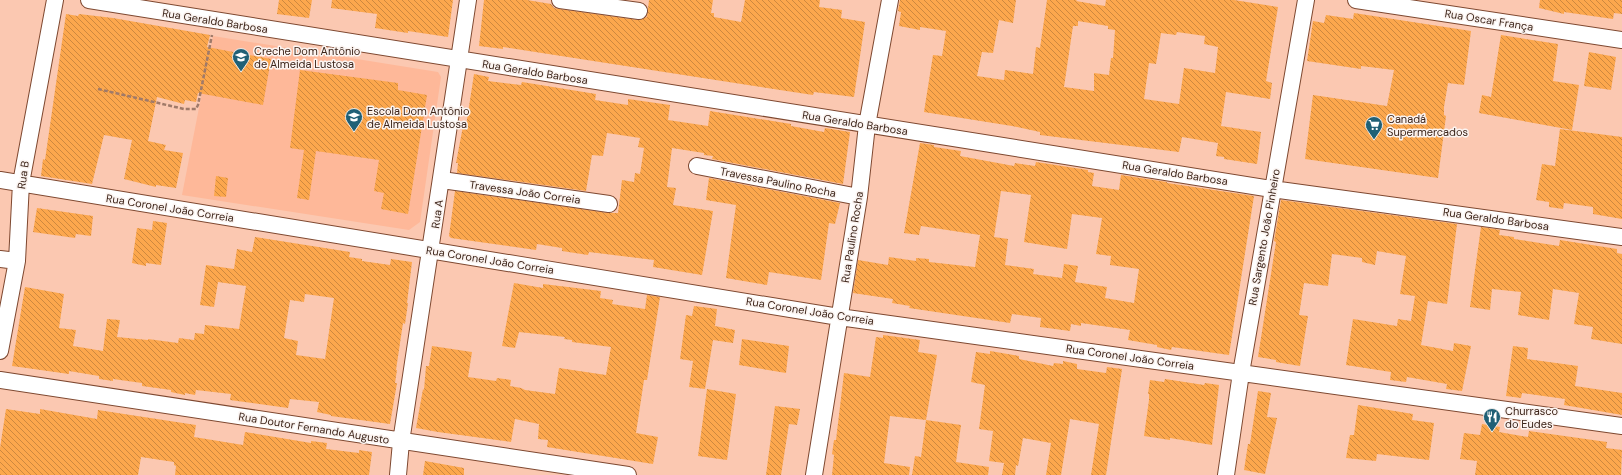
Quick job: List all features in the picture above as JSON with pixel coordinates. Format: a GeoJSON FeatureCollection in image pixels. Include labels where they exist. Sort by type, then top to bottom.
{"type":"FeatureCollection","features":[{"type":"Feature","properties":{"kind":"street","name":"Rua B"},"geometry":{"type":"LineString","coordinates":[[0,351],[17,261],[21,184],[55,0]]}},
{"type":"Feature","properties":{"kind":"street","name":"Rua Geraldo Barbosa"},"geometry":{"type":"LineString","coordinates":[[89,0],[1272,189],[1622,237]]}},
{"type":"Feature","properties":{"kind":"street","name":"Rua A"},"geometry":{"type":"LineString","coordinates":[[398,475],[401,442],[442,180],[468,0]]}},
{"type":"Feature","properties":{"kind":"street"},"geometry":{"type":"LineString","coordinates":[[560,0],[639,11]]}},
{"type":"Feature","properties":{"kind":"street","name":"Rua Paulino Rocha"},"geometry":{"type":"LineString","coordinates":[[814,475],[859,197],[867,125],[890,0]]}},
{"type":"Feature","properties":{"kind":"street","name":"Rua Sargento João Pinheiro"},"geometry":{"type":"LineString","coordinates":[[1226,475],[1241,373],[1306,0]]}},
{"type":"Feature","properties":{"kind":"street","name":"Rua Oscar França"},"geometry":{"type":"LineString","coordinates":[[1356,0],[1622,40]]}},
{"type":"Feature","properties":{"kind":"street","name":"Travessa Paulino Rocha"},"geometry":{"type":"LineString","coordinates":[[697,166],[859,197]]}},
{"type":"Feature","properties":{"kind":"street","name":"Rua Coronel João Correia"},"geometry":{"type":"LineString","coordinates":[[0,180],[839,316],[1622,426]]}},
{"type":"Feature","properties":{"kind":"street","name":"Travessa João Correia"},"geometry":{"type":"LineString","coordinates":[[442,180],[609,204]]}},
{"type":"Feature","properties":{"kind":"street"},"geometry":{"type":"LineString","coordinates":[[0,259],[17,261]]}},
{"type":"Feature","properties":{"kind":"street","name":"Rua Doutor Fernando Augusto"},"geometry":{"type":"LineString","coordinates":[[0,380],[401,442],[628,475]]}},
{"type":"Feature","properties":{"kind":"path"},"geometry":{"type":"LineString","coordinates":[[98,89],[184,108],[196,109],[215,21]]}},
{"type":"Feature","properties":{"kind":"shaded area","name":"Escola Dom Antônio de Almeida Lustosa"},"geometry":{"type":"Polygon","coordinates":[[[213,36],[438,72],[441,77],[420,222],[409,230],[182,195],[213,36]]]}},
{"type":"Feature","properties":{"kind":"building"},"geometry":{"type":"Polygon","coordinates":[[[279,0],[312,0],[309,18],[277,14],[279,0]]]}},
{"type":"Feature","properties":{"kind":"building"},"geometry":{"type":"Polygon","coordinates":[[[332,0],[453,0],[448,37],[375,28],[377,14],[331,8],[332,0]]]}},
{"type":"Feature","properties":{"kind":"building"},"geometry":{"type":"Polygon","coordinates":[[[484,0],[527,0],[551,4],[554,8],[559,9],[638,20],[647,17],[649,0],[713,0],[711,13],[714,13],[714,17],[741,22],[745,0],[820,0],[819,7],[842,10],[841,18],[865,22],[854,97],[814,92],[813,95],[503,47],[503,49],[479,46],[484,0]]]}},
{"type":"Feature","properties":{"kind":"building"},"geometry":{"type":"Polygon","coordinates":[[[900,0],[1016,0],[1013,23],[999,20],[993,53],[982,52],[977,76],[1004,80],[1005,70],[1033,74],[1036,47],[1040,48],[1047,0],[1077,0],[1076,1],[1105,6],[1106,0],[1234,0],[1278,7],[1266,81],[1272,83],[1270,99],[1226,92],[1221,126],[1261,132],[1257,164],[1224,159],[1224,157],[1216,156],[1218,143],[1182,137],[1179,152],[1040,135],[1040,132],[1012,126],[924,112],[933,55],[942,56],[946,31],[920,27],[920,30],[899,26],[901,12],[898,11],[900,0]],[[1078,21],[1078,26],[1073,26],[1064,87],[1094,91],[1094,73],[1109,75],[1111,58],[1113,58],[1115,30],[1108,29],[1108,26],[1078,21]],[[1177,32],[1176,35],[1161,33],[1156,64],[1149,63],[1144,99],[1179,104],[1184,68],[1215,73],[1218,47],[1204,44],[1205,36],[1177,32]]]}},
{"type":"Feature","properties":{"kind":"building"},"geometry":{"type":"Polygon","coordinates":[[[1540,0],[1622,0],[1622,14],[1614,13],[1613,19],[1564,12],[1564,14],[1539,8],[1540,0]]]}},
{"type":"Feature","properties":{"kind":"building"},"geometry":{"type":"Polygon","coordinates":[[[1354,13],[1471,31],[1464,85],[1448,83],[1444,107],[1444,115],[1446,116],[1438,178],[1305,159],[1313,95],[1387,106],[1394,70],[1361,66],[1361,69],[1307,61],[1313,21],[1324,23],[1326,15],[1353,19],[1354,13]]]}},
{"type":"Feature","properties":{"kind":"building"},"geometry":{"type":"Polygon","coordinates":[[[66,14],[113,18],[210,35],[207,47],[271,59],[263,105],[198,93],[196,102],[185,100],[184,104],[157,97],[148,141],[166,145],[164,150],[183,153],[176,188],[156,185],[156,187],[124,179],[132,140],[104,135],[92,184],[41,176],[43,159],[45,160],[66,14]]]}},
{"type":"Feature","properties":{"kind":"building"},"geometry":{"type":"Polygon","coordinates":[[[1501,35],[1558,44],[1553,81],[1579,85],[1572,130],[1479,113],[1482,95],[1491,97],[1501,35]]]}},
{"type":"Feature","properties":{"kind":"building"},"geometry":{"type":"Polygon","coordinates":[[[1589,52],[1616,57],[1611,90],[1584,86],[1589,52]]]}},
{"type":"Feature","properties":{"kind":"building"},"geometry":{"type":"Polygon","coordinates":[[[300,70],[398,83],[398,90],[427,95],[408,214],[381,209],[384,193],[374,191],[379,160],[316,151],[309,200],[297,198],[304,150],[290,148],[300,70]]]}},
{"type":"Feature","properties":{"kind":"building"},"geometry":{"type":"Polygon","coordinates":[[[474,74],[489,77],[488,81],[521,85],[522,82],[596,94],[595,100],[628,105],[628,99],[670,105],[668,120],[708,126],[710,111],[791,124],[791,126],[824,132],[825,128],[850,132],[843,184],[712,159],[713,156],[704,155],[704,153],[672,148],[667,187],[676,188],[673,205],[713,211],[702,275],[653,267],[654,260],[589,252],[588,255],[562,251],[562,248],[537,244],[536,250],[451,238],[449,236],[455,191],[608,213],[618,213],[622,180],[634,182],[635,173],[640,174],[644,148],[638,147],[640,138],[607,133],[603,156],[592,155],[586,191],[457,173],[458,163],[456,163],[463,126],[466,126],[474,74]]]}},
{"type":"Feature","properties":{"kind":"building"},"geometry":{"type":"Polygon","coordinates":[[[1560,129],[1622,137],[1622,219],[1593,214],[1593,207],[1564,203],[1563,209],[1549,207],[1549,202],[1536,200],[1542,164],[1555,166],[1560,129]]]}},
{"type":"Feature","properties":{"kind":"building"},"geometry":{"type":"Polygon","coordinates":[[[920,143],[934,145],[934,147],[961,151],[960,156],[1014,166],[1015,163],[1035,166],[1036,162],[1088,170],[1088,172],[1094,173],[1092,186],[1119,190],[1121,175],[1254,196],[1229,355],[1172,347],[1171,350],[1157,347],[1157,345],[1128,340],[1130,330],[1081,323],[1081,326],[1071,324],[1070,331],[1040,327],[1041,318],[1012,314],[1010,323],[909,308],[910,306],[892,303],[893,299],[853,293],[858,260],[888,265],[889,257],[916,261],[916,258],[929,259],[929,262],[975,267],[980,235],[921,226],[919,235],[904,233],[920,143]],[[1001,191],[994,237],[1008,239],[1005,265],[1034,269],[1033,274],[1062,278],[1064,264],[1078,266],[1075,282],[1107,287],[1105,298],[1134,303],[1139,269],[1110,265],[1111,256],[1096,254],[1102,218],[1072,214],[1067,249],[1024,242],[1031,195],[1001,191]]]}},
{"type":"Feature","properties":{"kind":"building"},"geometry":{"type":"Polygon","coordinates":[[[216,176],[228,178],[226,197],[214,196],[216,176]]]}},
{"type":"Feature","properties":{"kind":"building"},"geometry":{"type":"Polygon","coordinates":[[[709,178],[840,203],[835,224],[829,223],[821,280],[769,272],[767,285],[726,278],[736,205],[706,200],[709,178]]]}},
{"type":"Feature","properties":{"kind":"building"},"geometry":{"type":"Polygon","coordinates":[[[1281,200],[1457,224],[1447,304],[1428,301],[1421,345],[1453,351],[1454,343],[1471,346],[1462,391],[1446,389],[1447,384],[1407,377],[1406,382],[1390,380],[1391,372],[1346,365],[1353,319],[1397,326],[1398,319],[1411,321],[1415,296],[1400,294],[1406,256],[1377,251],[1375,265],[1362,262],[1362,258],[1332,254],[1328,286],[1304,283],[1299,315],[1308,316],[1300,366],[1258,357],[1281,200]]]}},
{"type":"Feature","properties":{"kind":"building"},"geometry":{"type":"Polygon","coordinates":[[[37,208],[93,216],[91,236],[76,234],[75,238],[33,232],[37,208]]]}},
{"type":"Feature","properties":{"kind":"building"},"geometry":{"type":"Polygon","coordinates":[[[153,221],[167,223],[161,265],[146,263],[146,266],[132,263],[137,228],[152,230],[153,221]]]}},
{"type":"Feature","properties":{"kind":"building"},"geometry":{"type":"Polygon","coordinates":[[[1481,227],[1500,230],[1499,235],[1514,237],[1514,239],[1559,246],[1560,240],[1617,249],[1617,253],[1622,254],[1622,344],[1591,339],[1593,327],[1574,324],[1579,293],[1553,289],[1549,320],[1518,315],[1521,292],[1492,289],[1490,310],[1470,307],[1481,227]]]}},
{"type":"Feature","properties":{"kind":"building"},"geometry":{"type":"Polygon","coordinates":[[[255,237],[350,252],[349,257],[362,259],[362,261],[390,265],[391,259],[412,262],[408,303],[405,324],[403,323],[396,370],[395,383],[397,383],[390,424],[331,416],[317,412],[319,402],[290,399],[288,408],[230,400],[231,394],[196,390],[195,395],[185,393],[185,395],[171,392],[171,390],[142,386],[142,383],[113,379],[113,381],[99,379],[99,376],[69,371],[69,374],[12,366],[25,287],[64,294],[59,328],[76,330],[73,346],[103,351],[107,319],[120,320],[117,337],[178,343],[179,338],[194,340],[195,333],[204,334],[205,325],[239,329],[246,286],[218,282],[214,307],[200,305],[206,265],[234,269],[237,249],[252,252],[255,237]],[[305,294],[304,302],[290,300],[284,338],[298,341],[296,355],[325,359],[334,298],[305,294]]]}},
{"type":"Feature","properties":{"kind":"building"},"geometry":{"type":"Polygon","coordinates":[[[514,283],[543,288],[543,284],[601,291],[600,298],[613,300],[612,304],[645,309],[647,295],[660,297],[647,380],[644,380],[636,433],[658,437],[653,464],[547,447],[548,440],[538,439],[539,424],[515,419],[511,442],[416,428],[423,389],[424,390],[426,366],[429,366],[432,346],[472,352],[468,377],[496,381],[497,378],[511,380],[510,386],[525,390],[555,394],[559,368],[606,375],[611,347],[572,342],[572,340],[564,339],[565,337],[519,332],[515,348],[502,346],[514,283]]]}},
{"type":"Feature","properties":{"kind":"building"},"geometry":{"type":"Polygon","coordinates":[[[694,306],[717,309],[715,326],[735,330],[733,343],[713,340],[705,389],[689,387],[693,361],[680,359],[686,315],[692,316],[694,306]]]}},
{"type":"Feature","properties":{"kind":"building"},"geometry":{"type":"Polygon","coordinates":[[[883,335],[920,340],[918,352],[937,355],[926,420],[890,416],[884,463],[910,467],[909,475],[832,475],[834,455],[832,454],[834,440],[836,440],[844,373],[870,377],[876,337],[883,338],[883,335]]]}},
{"type":"Feature","properties":{"kind":"building"},"geometry":{"type":"Polygon","coordinates":[[[742,339],[789,346],[786,373],[739,365],[742,339]]]}},
{"type":"Feature","properties":{"kind":"building"},"geometry":{"type":"Polygon","coordinates":[[[1513,346],[1528,348],[1527,359],[1578,366],[1575,386],[1622,393],[1622,415],[1564,405],[1565,399],[1522,393],[1521,398],[1506,396],[1513,346]]]}},
{"type":"Feature","properties":{"kind":"building"},"geometry":{"type":"Polygon","coordinates":[[[990,351],[1019,356],[1019,359],[1053,366],[1054,363],[1063,364],[1063,361],[1077,364],[1077,369],[1106,373],[1107,367],[1122,369],[1106,475],[1091,475],[1099,424],[1070,419],[1061,475],[1046,475],[1051,443],[1023,438],[1015,475],[1002,475],[1004,463],[989,461],[993,431],[979,429],[985,385],[971,382],[976,352],[990,354],[990,351]]]}},
{"type":"Feature","properties":{"kind":"building"},"geometry":{"type":"Polygon","coordinates":[[[1165,379],[1204,385],[1205,383],[1219,385],[1212,445],[1170,438],[1170,440],[1144,436],[1150,380],[1164,382],[1165,379]]]}},
{"type":"Feature","properties":{"kind":"building"},"geometry":{"type":"Polygon","coordinates":[[[707,389],[736,394],[727,460],[698,456],[707,389]]]}},
{"type":"Feature","properties":{"kind":"building"},"geometry":{"type":"Polygon","coordinates":[[[1258,391],[1271,393],[1267,417],[1277,418],[1265,474],[1244,470],[1248,444],[1250,444],[1258,391]]]}},
{"type":"Feature","properties":{"kind":"building"},"geometry":{"type":"Polygon","coordinates":[[[1358,405],[1413,414],[1412,420],[1434,423],[1429,460],[1377,454],[1376,461],[1346,458],[1350,435],[1354,435],[1358,405]]]}},
{"type":"Feature","properties":{"kind":"building"},"geometry":{"type":"Polygon","coordinates":[[[775,406],[800,409],[797,425],[789,424],[781,475],[766,475],[775,406]]]}},
{"type":"Feature","properties":{"kind":"building"},"geometry":{"type":"Polygon","coordinates":[[[6,409],[40,414],[40,409],[97,419],[98,410],[196,425],[194,437],[243,445],[245,432],[311,443],[311,441],[327,443],[326,449],[359,453],[359,450],[372,452],[369,475],[175,475],[176,466],[174,465],[174,462],[141,457],[138,475],[0,475],[0,448],[6,409]]]}},
{"type":"Feature","properties":{"kind":"building"},"geometry":{"type":"Polygon","coordinates":[[[926,420],[961,425],[956,462],[989,467],[988,475],[912,475],[915,456],[921,457],[926,420]]]}},
{"type":"Feature","properties":{"kind":"building"},"geometry":{"type":"Polygon","coordinates":[[[1482,424],[1500,427],[1499,432],[1528,437],[1529,431],[1607,442],[1606,448],[1622,450],[1621,475],[1475,475],[1477,461],[1460,459],[1464,433],[1480,435],[1482,424]]]}},
{"type":"Feature","properties":{"kind":"building"},"geometry":{"type":"Polygon","coordinates":[[[425,461],[464,468],[464,475],[423,475],[425,461]]]}},
{"type":"Feature","properties":{"kind":"place","name":"Creche Dom Antônio de Almeida Lustosa"},"geometry":{"type":"Point","coordinates":[241,72]}},
{"type":"Feature","properties":{"kind":"place","name":"Escola Dom Antônio de Almeida Lustosa"},"geometry":{"type":"Point","coordinates":[354,132]}},
{"type":"Feature","properties":{"kind":"place","name":"Canadá Supermercados"},"geometry":{"type":"Point","coordinates":[1374,140]}},
{"type":"Feature","properties":{"kind":"place","name":"Churrasco do Eudes"},"geometry":{"type":"Point","coordinates":[1492,432]}}]}
